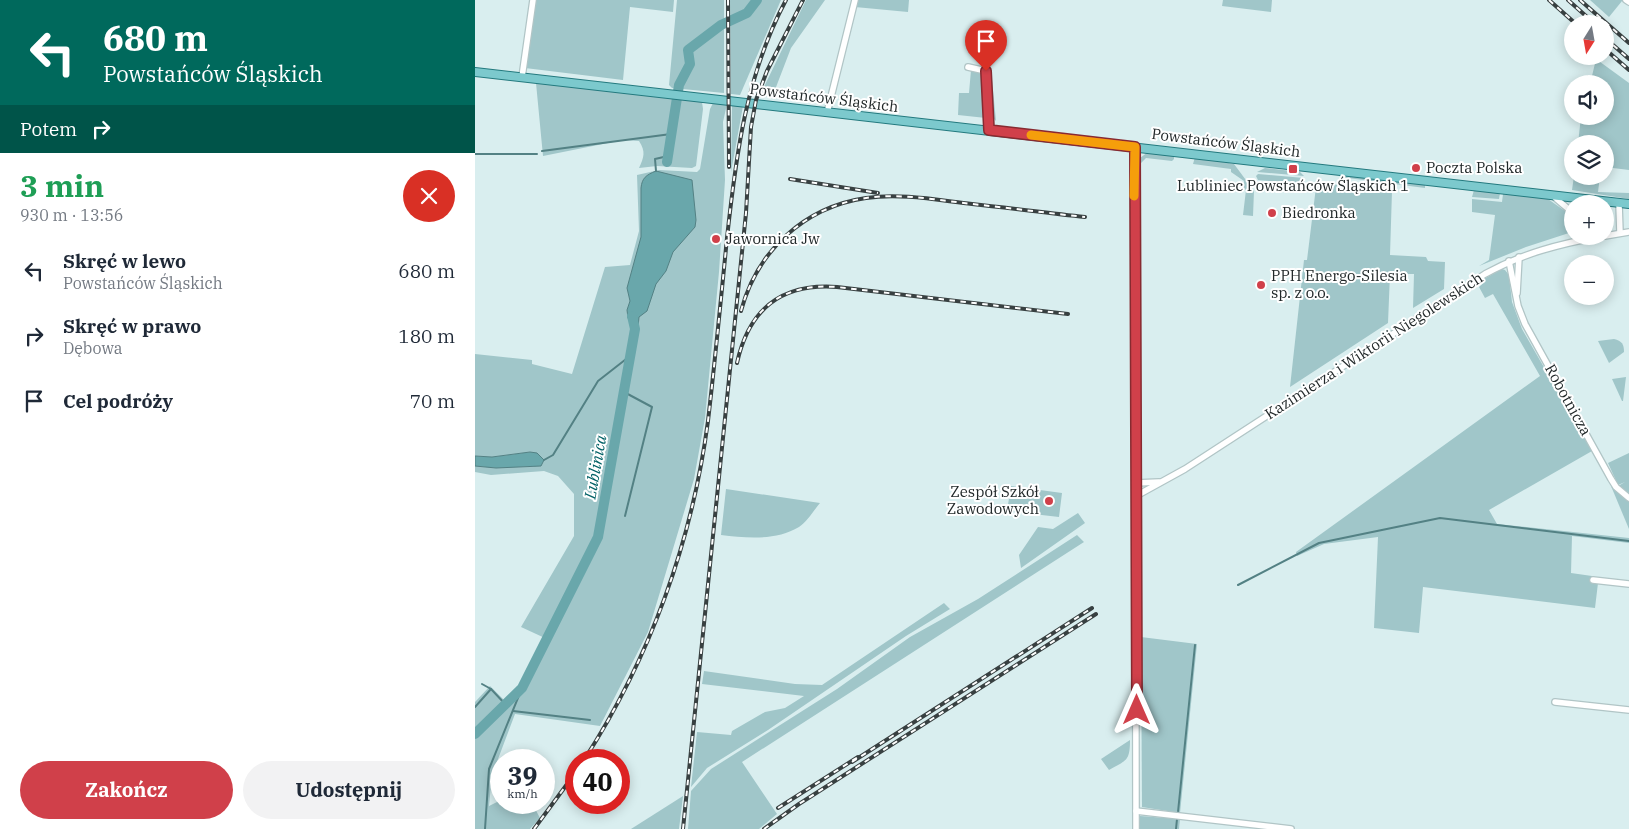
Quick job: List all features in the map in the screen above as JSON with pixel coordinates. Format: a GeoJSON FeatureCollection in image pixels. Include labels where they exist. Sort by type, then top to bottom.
{"type":"FeatureCollection","features":[{"type":"Feature","properties":{"kind":"main road","name":"Powstańców Śląskich"},"geometry":{"type":"LineString","coordinates":[[475,72],[1629,204]]}},
{"type":"Feature","properties":{"kind":"street"},"geometry":{"type":"LineString","coordinates":[[522,77],[533,0]]}},
{"type":"Feature","properties":{"kind":"street"},"geometry":{"type":"LineString","coordinates":[[827,113],[855,0]]}},
{"type":"Feature","properties":{"kind":"street"},"geometry":{"type":"LineString","coordinates":[[968,67],[986,71],[989,130]]}},
{"type":"Feature","properties":{"kind":"street"},"geometry":{"type":"LineString","coordinates":[[1135,147],[1135,829]]}},
{"type":"Feature","properties":{"kind":"street"},"geometry":{"type":"LineString","coordinates":[[1552,195],[1564,205]]}},
{"type":"Feature","properties":{"kind":"street"},"geometry":{"type":"LineString","coordinates":[[1619,204],[1620,233]]}},
{"type":"Feature","properties":{"kind":"street","name":"Kazimierza i Wiktorii Niegolewskich"},"geometry":{"type":"LineString","coordinates":[[1614,234],[1629,232]]}},
{"type":"Feature","properties":{"kind":"street","name":"Kazimierza i Wiktorii Niegolewskich"},"geometry":{"type":"LineString","coordinates":[[1136,496],[1166,480],[1485,274],[1519,257],[1564,243]]}},
{"type":"Feature","properties":{"kind":"street","name":"Robotnicza"},"geometry":{"type":"LineString","coordinates":[[1517,298],[1519,257]]}},
{"type":"Feature","properties":{"kind":"street","name":"Robotnicza"},"geometry":{"type":"LineString","coordinates":[[1509,261],[1519,310],[1530,332],[1611,479],[1616,487],[1629,498]]}},
{"type":"Feature","properties":{"kind":"street"},"geometry":{"type":"LineString","coordinates":[[1136,483],[1166,480]]}},
{"type":"Feature","properties":{"kind":"street"},"geometry":{"type":"LineString","coordinates":[[1593,580],[1629,584]]}},
{"type":"Feature","properties":{"kind":"street"},"geometry":{"type":"LineString","coordinates":[[1555,702],[1629,710]]}},
{"type":"Feature","properties":{"kind":"street"},"geometry":{"type":"LineString","coordinates":[[1136,811],[1291,829]]}},
{"type":"Feature","properties":{"kind":"shaded area"},"geometry":{"type":"Polygon","coordinates":[[[536,0],[674,0],[673,12],[630,7],[623,80],[525,68],[536,0]]]}},
{"type":"Feature","properties":{"kind":"shaded area"},"geometry":{"type":"Polygon","coordinates":[[[677,0],[724,0],[724,93],[672,88],[669,85],[677,0]]]}},
{"type":"Feature","properties":{"kind":"shaded area"},"geometry":{"type":"Polygon","coordinates":[[[730,0],[781,0],[740,95],[731,94],[730,0]]]}},
{"type":"Feature","properties":{"kind":"shaded area"},"geometry":{"type":"Polygon","coordinates":[[[806,0],[825,0],[791,48],[773,95],[763,97],[761,93],[806,0]]]}},
{"type":"Feature","properties":{"kind":"shaded area"},"geometry":{"type":"Polygon","coordinates":[[[858,0],[909,0],[908,12],[855,7],[858,0]]]}},
{"type":"Feature","properties":{"kind":"shaded area"},"geometry":{"type":"Polygon","coordinates":[[[1223,0],[1272,0],[1271,12],[1222,6],[1223,0]]]}},
{"type":"Feature","properties":{"kind":"shaded area"},"geometry":{"type":"Polygon","coordinates":[[[1590,0],[1622,0],[1611,15],[1607,15],[1590,0]]]}},
{"type":"Feature","properties":{"kind":"shaded area"},"geometry":{"type":"Polygon","coordinates":[[[1595,65],[1604,65],[1629,83],[1629,170],[1614,168],[1614,135],[1579,135],[1580,125],[1614,125],[1614,75],[1592,75],[1595,65]]]}},
{"type":"Feature","properties":{"kind":"shaded area"},"geometry":{"type":"Polygon","coordinates":[[[988,69],[991,69],[996,121],[992,117],[988,69]]]}},
{"type":"Feature","properties":{"kind":"shaded area"},"geometry":{"type":"Polygon","coordinates":[[[971,70],[984,74],[986,118],[958,115],[959,93],[969,93],[971,70]]]}},
{"type":"Feature","properties":{"kind":"shaded area"},"geometry":{"type":"Polygon","coordinates":[[[536,83],[702,102],[703,109],[696,166],[692,168],[657,166],[639,168],[642,161],[643,148],[639,141],[623,140],[543,156],[536,83]]]}},
{"type":"Feature","properties":{"kind":"shaded area"},"geometry":{"type":"Polygon","coordinates":[[[713,103],[727,104],[723,122],[725,180],[719,272],[705,418],[694,479],[648,632],[600,726],[515,714],[502,749],[490,749],[490,814],[538,814],[540,818],[530,829],[475,829],[475,702],[490,686],[506,702],[530,675],[547,639],[521,627],[574,536],[574,494],[558,476],[544,471],[491,475],[475,472],[475,466],[532,467],[543,463],[530,452],[492,457],[475,456],[475,354],[532,360],[532,364],[572,374],[605,267],[630,265],[639,231],[637,175],[659,170],[697,172],[700,169],[710,109],[713,103]]]}},
{"type":"Feature","properties":{"kind":"shaded area"},"geometry":{"type":"Polygon","coordinates":[[[732,105],[743,106],[731,172],[732,105]]]}},
{"type":"Feature","properties":{"kind":"shaded area"},"geometry":{"type":"Polygon","coordinates":[[[1148,152],[1174,156],[1174,159],[1172,161],[1146,158],[1139,165],[1140,158],[1148,152]]]}},
{"type":"Feature","properties":{"kind":"shaded area"},"geometry":{"type":"Polygon","coordinates":[[[1195,157],[1234,164],[1254,191],[1253,216],[1243,215],[1246,190],[1243,189],[1244,181],[1231,172],[1231,169],[1193,164],[1195,157]]]}},
{"type":"Feature","properties":{"kind":"shaded area"},"geometry":{"type":"Polygon","coordinates":[[[1265,168],[1300,172],[1304,176],[1257,172],[1265,168]]]}},
{"type":"Feature","properties":{"kind":"shaded area"},"geometry":{"type":"Polygon","coordinates":[[[656,171],[692,180],[696,220],[695,227],[673,252],[666,271],[656,284],[647,311],[639,317],[638,327],[635,329],[628,318],[627,310],[630,301],[627,288],[641,237],[642,182],[645,177],[656,171]]]}},
{"type":"Feature","properties":{"kind":"shaded area"},"geometry":{"type":"Polygon","coordinates":[[[1258,174],[1304,178],[1305,182],[1303,184],[1258,180],[1256,176],[1258,174]]]}},
{"type":"Feature","properties":{"kind":"shaded area"},"geometry":{"type":"Polygon","coordinates":[[[1339,174],[1425,184],[1425,188],[1340,177],[1339,174]]]}},
{"type":"Feature","properties":{"kind":"shaded area"},"geometry":{"type":"Polygon","coordinates":[[[1324,183],[1392,191],[1390,255],[1426,257],[1428,261],[1445,262],[1444,289],[1413,308],[1414,274],[1390,274],[1388,323],[1290,387],[1304,260],[1307,260],[1316,187],[1323,187],[1324,183]]]}},
{"type":"Feature","properties":{"kind":"shaded area"},"geometry":{"type":"Polygon","coordinates":[[[1573,185],[1599,185],[1598,192],[1629,193],[1629,199],[1614,197],[1614,195],[1572,190],[1573,185]]]}},
{"type":"Feature","properties":{"kind":"shaded area"},"geometry":{"type":"Polygon","coordinates":[[[1474,190],[1500,193],[1499,199],[1472,197],[1474,190]]]}},
{"type":"Feature","properties":{"kind":"shaded area"},"geometry":{"type":"Polygon","coordinates":[[[1503,194],[1548,199],[1564,210],[1564,235],[1526,247],[1479,266],[1489,260],[1495,215],[1472,212],[1472,199],[1502,202],[1503,194]]]}},
{"type":"Feature","properties":{"kind":"shaded area"},"geometry":{"type":"Polygon","coordinates":[[[1502,269],[1509,275],[1512,302],[1522,329],[1592,451],[1489,510],[1497,524],[1629,538],[1629,543],[1572,536],[1571,573],[1592,576],[1598,583],[1595,608],[1423,587],[1419,633],[1374,628],[1378,537],[1324,544],[1297,556],[1296,552],[1540,376],[1493,294],[1485,298],[1479,287],[1482,284],[1480,281],[1502,269]]]}},
{"type":"Feature","properties":{"kind":"shaded area"},"geometry":{"type":"Polygon","coordinates":[[[1614,339],[1622,343],[1624,352],[1609,363],[1598,341],[1614,339]]]}},
{"type":"Feature","properties":{"kind":"shaded area"},"geometry":{"type":"Polygon","coordinates":[[[1626,377],[1623,401],[1622,401],[1612,379],[1626,377]]]}},
{"type":"Feature","properties":{"kind":"shaded area"},"geometry":{"type":"Polygon","coordinates":[[[530,452],[537,453],[544,460],[541,466],[496,468],[475,466],[475,456],[492,457],[530,452]]]}},
{"type":"Feature","properties":{"kind":"shaded area"},"geometry":{"type":"Polygon","coordinates":[[[1629,453],[1629,494],[1618,486],[1625,482],[1618,485],[1608,463],[1629,453]]]}},
{"type":"Feature","properties":{"kind":"shaded area"},"geometry":{"type":"Polygon","coordinates":[[[1011,486],[1062,493],[1059,517],[1007,511],[1011,486]]]}},
{"type":"Feature","properties":{"kind":"shaded area"},"geometry":{"type":"Polygon","coordinates":[[[1611,486],[1629,501],[1629,529],[1611,486]]]}},
{"type":"Feature","properties":{"kind":"shaded area"},"geometry":{"type":"Polygon","coordinates":[[[726,489],[820,503],[802,525],[781,535],[751,537],[721,535],[726,489]]]}},
{"type":"Feature","properties":{"kind":"shaded area"},"geometry":{"type":"Polygon","coordinates":[[[1078,513],[1085,523],[1021,568],[1019,555],[1038,527],[1053,529],[1078,513]]]}},
{"type":"Feature","properties":{"kind":"shaded area"},"geometry":{"type":"Polygon","coordinates":[[[1077,535],[1084,542],[742,762],[777,814],[759,829],[688,829],[691,791],[711,769],[837,689],[910,637],[978,599],[1077,535]]]}},
{"type":"Feature","properties":{"kind":"shaded area"},"geometry":{"type":"Polygon","coordinates":[[[944,603],[950,609],[906,636],[768,730],[707,768],[691,787],[697,732],[731,735],[732,731],[765,712],[785,708],[804,696],[702,684],[704,671],[795,684],[822,685],[944,603]]]}},
{"type":"Feature","properties":{"kind":"shaded area"},"geometry":{"type":"Polygon","coordinates":[[[1141,637],[1197,644],[1180,813],[1142,807],[1141,637]]]}},
{"type":"Feature","properties":{"kind":"shaded area"},"geometry":{"type":"Polygon","coordinates":[[[1130,740],[1129,753],[1126,760],[1109,770],[1101,759],[1130,740]]]}},
{"type":"Feature","properties":{"kind":"shaded area"},"geometry":{"type":"Polygon","coordinates":[[[683,796],[679,829],[631,829],[683,796]]]}},
{"type":"Feature","properties":{"kind":"shaded area"},"geometry":{"type":"Polygon","coordinates":[[[1140,816],[1180,819],[1179,829],[1140,829],[1140,816]]]}},
{"type":"Feature","properties":{"kind":"waterway","name":"Lublinica"},"geometry":{"type":"LineString","coordinates":[[667,162],[679,85],[690,64],[688,50],[721,25],[747,13],[757,0]]}},
{"type":"Feature","properties":{"kind":"waterway"},"geometry":{"type":"LineString","coordinates":[[542,151],[671,134]]}},
{"type":"Feature","properties":{"kind":"waterway"},"geometry":{"type":"LineString","coordinates":[[475,154],[537,154]]}},
{"type":"Feature","properties":{"kind":"waterway"},"geometry":{"type":"LineString","coordinates":[[656,171],[655,159],[668,156]]}},
{"type":"Feature","properties":{"kind":"waterway","name":"Lublinica"},"geometry":{"type":"LineString","coordinates":[[475,734],[522,688],[598,537],[635,329],[632,316]]}},
{"type":"Feature","properties":{"kind":"waterway"},"geometry":{"type":"LineString","coordinates":[[544,460],[553,455],[598,381],[630,356]]}},
{"type":"Feature","properties":{"kind":"waterway"},"geometry":{"type":"LineString","coordinates":[[624,392],[652,407],[625,516]]}},
{"type":"Feature","properties":{"kind":"waterway"},"geometry":{"type":"LineString","coordinates":[[1238,585],[1319,543],[1440,518],[1629,541]]}},
{"type":"Feature","properties":{"kind":"waterway"},"geometry":{"type":"LineString","coordinates":[[1178,812],[1195,645]]}},
{"type":"Feature","properties":{"kind":"waterway"},"geometry":{"type":"LineString","coordinates":[[482,684],[491,689]]}},
{"type":"Feature","properties":{"kind":"waterway"},"geometry":{"type":"LineString","coordinates":[[485,829],[489,769],[522,688]]}},
{"type":"Feature","properties":{"kind":"waterway"},"geometry":{"type":"LineString","coordinates":[[475,707],[491,689],[506,705]]}},
{"type":"Feature","properties":{"kind":"waterway"},"geometry":{"type":"LineString","coordinates":[[513,711],[590,720]]}},
{"type":"Feature","properties":{"kind":"waterway"},"geometry":{"type":"LineString","coordinates":[[1176,829],[1177,819]]}},
{"type":"Feature","properties":{"kind":"railway"},"geometry":{"type":"LineString","coordinates":[[728,0],[729,167]]}},
{"type":"Feature","properties":{"kind":"railway"},"geometry":{"type":"LineString","coordinates":[[591,749],[608,721],[648,640],[665,598],[691,511],[708,421],[730,207],[739,146],[752,86],[761,57],[772,28],[786,0]]}},
{"type":"Feature","properties":{"kind":"railway"},"geometry":{"type":"LineString","coordinates":[[683,829],[746,213],[751,127],[756,100],[767,71],[803,0]]}},
{"type":"Feature","properties":{"kind":"railway"},"geometry":{"type":"LineString","coordinates":[[1549,0],[1566,15]]}},
{"type":"Feature","properties":{"kind":"railway"},"geometry":{"type":"LineString","coordinates":[[1568,0],[1585,15]]}},
{"type":"Feature","properties":{"kind":"railway"},"geometry":{"type":"LineString","coordinates":[[1580,0],[1629,43]]}},
{"type":"Feature","properties":{"kind":"railway"},"geometry":{"type":"LineString","coordinates":[[1614,46],[1629,59]]}},
{"type":"Feature","properties":{"kind":"railway"},"geometry":{"type":"LineString","coordinates":[[1614,57],[1629,70]]}},
{"type":"Feature","properties":{"kind":"railway"},"geometry":{"type":"LineString","coordinates":[[790,179],[878,193]]}},
{"type":"Feature","properties":{"kind":"railway"},"geometry":{"type":"LineString","coordinates":[[741,311],[748,289],[759,269],[771,251],[786,235],[803,222],[843,203],[866,198],[892,196],[1085,217]]}},
{"type":"Feature","properties":{"kind":"railway"},"geometry":{"type":"LineString","coordinates":[[737,363],[742,344],[759,314],[784,295],[817,287],[837,287],[1068,314]]}},
{"type":"Feature","properties":{"kind":"railway"},"geometry":{"type":"LineString","coordinates":[[852,762],[1092,608]]}},
{"type":"Feature","properties":{"kind":"railway"},"geometry":{"type":"LineString","coordinates":[[764,829],[799,804],[1096,614]]}},
{"type":"Feature","properties":{"kind":"railway"},"geometry":{"type":"LineString","coordinates":[[778,808],[858,757]]}},
{"type":"Feature","properties":{"kind":"railway"},"geometry":{"type":"LineString","coordinates":[[534,829],[565,787]]}},
{"type":"Feature","properties":{"kind":"slow traffic"},"geometry":{"type":"LineString","coordinates":[[1031,135],[1135,147],[1134,196]]}},
{"type":"Feature","properties":{"kind":"place","name":"Poczta Polska"},"geometry":{"type":"Point","coordinates":[1416,168]}},
{"type":"Feature","properties":{"kind":"place","name":"Lubliniec Powstańców Śląskich 1"},"geometry":{"type":"Point","coordinates":[1293,169]}},
{"type":"Feature","properties":{"kind":"place","name":"Biedronka"},"geometry":{"type":"Point","coordinates":[1272,213]}},
{"type":"Feature","properties":{"kind":"place","name":"Jawornica Jw"},"geometry":{"type":"Point","coordinates":[716,239]}},
{"type":"Feature","properties":{"kind":"place","name":"PPH Energo-Silesia sp. z o.o."},"geometry":{"type":"Point","coordinates":[1261,285]}},
{"type":"Feature","properties":{"kind":"place","name":"Zespół Szkół Zawodowych"},"geometry":{"type":"Point","coordinates":[1049,501]}},
{"type":"Feature","properties":{"kind":"route"},"geometry":{"type":"LineString","coordinates":[[986,71],[989,130],[1135,147],[1137,710]]}}]}
